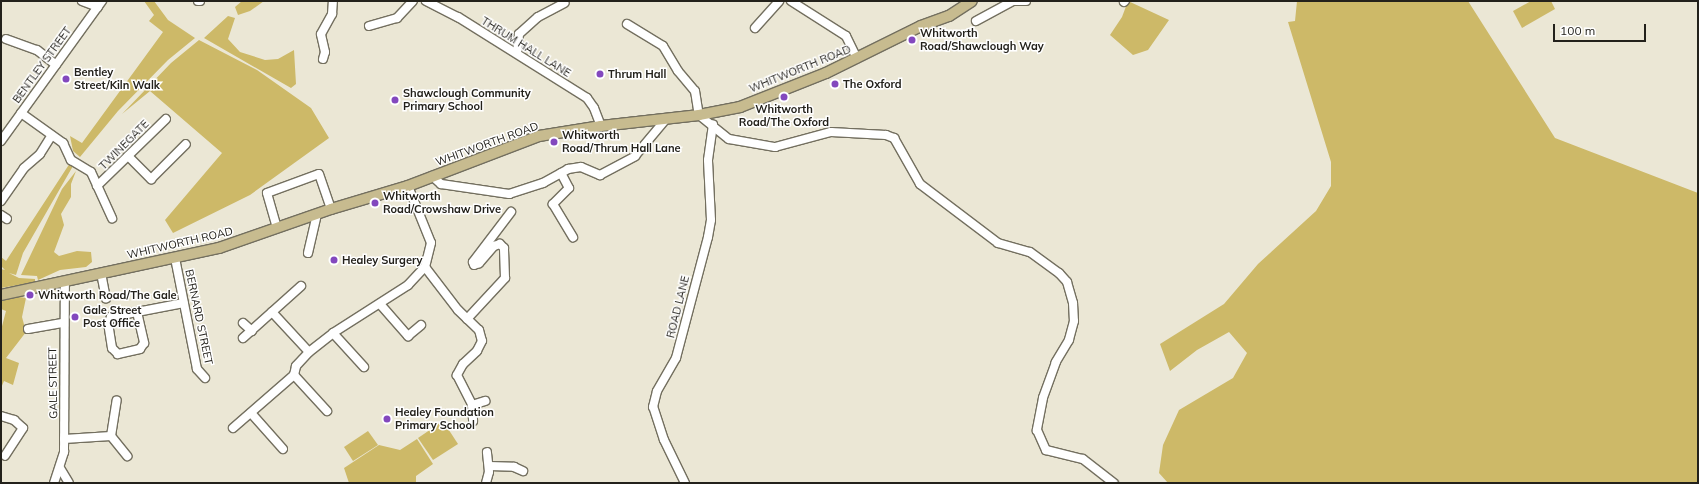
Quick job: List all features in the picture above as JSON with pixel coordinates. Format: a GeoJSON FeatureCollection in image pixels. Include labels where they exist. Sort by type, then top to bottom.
{"type":"FeatureCollection","features":[{"type":"Feature","properties":{"kind":"main road","name":"WHITWORTH ROAD"},"geometry":{"type":"LineString","coordinates":[[1,295],[220,248],[331,209],[408,186],[539,136],[601,126],[699,115],[740,107],[857,59],[921,26],[949,16],[971,1]]}},
{"type":"Feature","properties":{"kind":"street"},"geometry":{"type":"LineString","coordinates":[[82,1],[100,4]]}},
{"type":"Feature","properties":{"kind":"street"},"geometry":{"type":"LineString","coordinates":[[326,54],[321,34],[332,14],[333,1]]}},
{"type":"Feature","properties":{"kind":"street"},"geometry":{"type":"LineString","coordinates":[[369,26],[397,18],[413,1]]}},
{"type":"Feature","properties":{"kind":"street","name":"THRUM HALL LANE"},"geometry":{"type":"LineString","coordinates":[[426,1],[458,17],[587,98],[594,108],[601,126]]}},
{"type":"Feature","properties":{"kind":"street"},"geometry":{"type":"LineString","coordinates":[[756,29],[779,1]]}},
{"type":"Feature","properties":{"kind":"street"},"geometry":{"type":"LineString","coordinates":[[791,1],[846,36],[857,59]]}},
{"type":"Feature","properties":{"kind":"street"},"geometry":{"type":"LineString","coordinates":[[976,20],[1013,1],[1026,1]]}},
{"type":"Feature","properties":{"kind":"street"},"geometry":{"type":"LineString","coordinates":[[517,53],[519,34],[538,17],[564,3]]}},
{"type":"Feature","properties":{"kind":"street","name":"BENTLEY STREET"},"geometry":{"type":"LineString","coordinates":[[1,141],[4,132],[21,113],[100,4]]}},
{"type":"Feature","properties":{"kind":"street"},"geometry":{"type":"LineString","coordinates":[[627,24],[663,46],[678,71],[695,91],[699,115],[713,124],[728,139],[775,147],[831,132],[886,135],[894,138],[920,184],[998,244],[1030,252],[1059,273],[1066,282],[1073,303],[1074,321],[1069,340],[1056,362],[1043,398],[1037,430],[1046,450],[1083,459],[1114,483]]}},
{"type":"Feature","properties":{"kind":"street"},"geometry":{"type":"LineString","coordinates":[[6,39],[37,50],[56,65]]}},
{"type":"Feature","properties":{"kind":"street"},"geometry":{"type":"LineString","coordinates":[[21,113],[63,143],[71,160],[91,172],[112,218]]}},
{"type":"Feature","properties":{"kind":"street","name":"TWINEGATE"},"geometry":{"type":"LineString","coordinates":[[97,186],[166,118]]}},
{"type":"Feature","properties":{"kind":"street"},"geometry":{"type":"LineString","coordinates":[[432,176],[441,184],[509,194],[543,183],[561,173],[582,167],[600,175],[631,160],[666,119]]}},
{"type":"Feature","properties":{"kind":"street","name":"ROAD LANE"},"geometry":{"type":"LineString","coordinates":[[685,483],[664,440],[653,407],[657,391],[678,351],[708,237],[711,220],[708,160],[713,124]]}},
{"type":"Feature","properties":{"kind":"street"},"geometry":{"type":"LineString","coordinates":[[1,201],[24,168],[40,154],[52,135]]}},
{"type":"Feature","properties":{"kind":"street"},"geometry":{"type":"LineString","coordinates":[[128,156],[151,179],[186,144]]}},
{"type":"Feature","properties":{"kind":"street"},"geometry":{"type":"LineString","coordinates":[[561,173],[569,188],[553,204],[573,237]]}},
{"type":"Feature","properties":{"kind":"street"},"geometry":{"type":"LineString","coordinates":[[277,228],[267,193],[319,174],[331,209]]}},
{"type":"Feature","properties":{"kind":"street"},"geometry":{"type":"LineString","coordinates":[[233,428],[294,375],[296,366],[309,352],[333,333],[408,286],[425,266],[431,243],[408,186]]}},
{"type":"Feature","properties":{"kind":"street"},"geometry":{"type":"LineString","coordinates":[[467,319],[505,278],[504,248],[500,244],[494,246],[479,263],[474,265],[473,262],[511,212]]}},
{"type":"Feature","properties":{"kind":"street"},"geometry":{"type":"LineString","coordinates":[[308,253],[317,214]]}},
{"type":"Feature","properties":{"kind":"street","name":"BERNARD STREET"},"geometry":{"type":"LineString","coordinates":[[175,258],[197,369],[205,378]]}},
{"type":"Feature","properties":{"kind":"street"},"geometry":{"type":"LineString","coordinates":[[425,266],[439,288],[479,330],[482,341],[478,351],[463,364],[456,375],[472,405],[473,421]]}},
{"type":"Feature","properties":{"kind":"street"},"geometry":{"type":"LineString","coordinates":[[101,274],[106,300]]}},
{"type":"Feature","properties":{"kind":"street","name":"GALE STREET"},"geometry":{"type":"LineString","coordinates":[[54,483],[60,468],[64,439],[64,281]]}},
{"type":"Feature","properties":{"kind":"street"},"geometry":{"type":"LineString","coordinates":[[244,338],[301,286]]}},
{"type":"Feature","properties":{"kind":"street"},"geometry":{"type":"LineString","coordinates":[[137,312],[144,343],[140,349],[118,354],[112,348],[108,324],[111,317],[137,312],[184,303]]}},
{"type":"Feature","properties":{"kind":"street"},"geometry":{"type":"LineString","coordinates":[[380,304],[408,336],[421,324]]}},
{"type":"Feature","properties":{"kind":"street"},"geometry":{"type":"LineString","coordinates":[[272,312],[309,352]]}},
{"type":"Feature","properties":{"kind":"street"},"geometry":{"type":"LineString","coordinates":[[28,329],[63,323]]}},
{"type":"Feature","properties":{"kind":"street"},"geometry":{"type":"LineString","coordinates":[[243,323],[252,331]]}},
{"type":"Feature","properties":{"kind":"street"},"geometry":{"type":"LineString","coordinates":[[333,333],[364,367]]}},
{"type":"Feature","properties":{"kind":"street"},"geometry":{"type":"LineString","coordinates":[[294,375],[327,411]]}},
{"type":"Feature","properties":{"kind":"street"},"geometry":{"type":"LineString","coordinates":[[117,400],[111,436],[127,456]]}},
{"type":"Feature","properties":{"kind":"street"},"geometry":{"type":"LineString","coordinates":[[472,405],[485,401]]}},
{"type":"Feature","properties":{"kind":"street"},"geometry":{"type":"LineString","coordinates":[[251,412],[283,449]]}},
{"type":"Feature","properties":{"kind":"street"},"geometry":{"type":"LineString","coordinates":[[1,416],[14,420],[23,428],[5,456]]}},
{"type":"Feature","properties":{"kind":"street"},"geometry":{"type":"LineString","coordinates":[[64,439],[111,436]]}},
{"type":"Feature","properties":{"kind":"street"},"geometry":{"type":"LineString","coordinates":[[486,483],[488,466],[487,452]]}},
{"type":"Feature","properties":{"kind":"street"},"geometry":{"type":"LineString","coordinates":[[488,466],[514,467],[523,471]]}},
{"type":"Feature","properties":{"kind":"street"},"geometry":{"type":"LineString","coordinates":[[60,468],[69,483]]}},
{"type":"Feature","properties":{"kind":"shaded area"},"geometry":{"type":"Polygon","coordinates":[[[144,1],[154,1],[168,20],[195,38],[168,60],[118,111],[80,157],[73,151],[70,136],[82,143],[163,32],[149,21],[154,15],[144,1]]]}},
{"type":"Feature","properties":{"kind":"shaded area"},"geometry":{"type":"Polygon","coordinates":[[[242,1],[264,1],[250,11],[238,15],[235,7],[242,1]]]}},
{"type":"Feature","properties":{"kind":"shaded area"},"geometry":{"type":"Polygon","coordinates":[[[1128,1],[1169,20],[1148,50],[1133,55],[1110,35],[1122,17],[1128,1]]]}},
{"type":"Feature","properties":{"kind":"shaded area"},"geometry":{"type":"Polygon","coordinates":[[[1297,1],[1468,1],[1555,138],[1698,193],[1698,483],[1168,483],[1159,473],[1163,445],[1179,410],[1233,378],[1247,353],[1229,332],[1197,350],[1170,371],[1160,344],[1224,304],[1258,264],[1316,211],[1331,186],[1331,162],[1288,22],[1295,21],[1297,1]]]}},
{"type":"Feature","properties":{"kind":"shaded area"},"geometry":{"type":"Polygon","coordinates":[[[1531,1],[1551,1],[1555,9],[1522,28],[1513,11],[1531,1]]]}},
{"type":"Feature","properties":{"kind":"shaded area"},"geometry":{"type":"Polygon","coordinates":[[[228,16],[235,18],[228,39],[240,52],[265,60],[278,59],[294,50],[296,84],[291,88],[204,38],[228,16]]]}},
{"type":"Feature","properties":{"kind":"shaded area"},"geometry":{"type":"Polygon","coordinates":[[[199,40],[257,70],[311,108],[329,138],[250,195],[173,233],[165,220],[222,153],[150,91],[122,114],[171,63],[199,40]]]}},
{"type":"Feature","properties":{"kind":"shaded area"},"geometry":{"type":"Polygon","coordinates":[[[70,163],[73,166],[23,253],[16,275],[9,273],[19,278],[35,279],[35,282],[1,288],[1,269],[5,270],[1,266],[1,257],[6,261],[70,163]]]}},
{"type":"Feature","properties":{"kind":"shaded area"},"geometry":{"type":"Polygon","coordinates":[[[76,171],[71,184],[71,197],[61,214],[64,225],[54,252],[59,256],[77,251],[91,252],[92,262],[86,267],[60,270],[38,280],[37,276],[21,275],[62,189],[76,171]]]}},
{"type":"Feature","properties":{"kind":"shaded area"},"geometry":{"type":"Polygon","coordinates":[[[20,297],[26,298],[22,317],[26,332],[6,358],[19,363],[13,385],[4,381],[1,388],[1,330],[6,311],[1,309],[1,301],[20,297]]]}},
{"type":"Feature","properties":{"kind":"shaded area"},"geometry":{"type":"Polygon","coordinates":[[[443,421],[458,444],[433,460],[418,438],[443,421]]]}},
{"type":"Feature","properties":{"kind":"shaded area"},"geometry":{"type":"Polygon","coordinates":[[[368,431],[378,445],[353,461],[344,447],[368,431]]]}},
{"type":"Feature","properties":{"kind":"shaded area"},"geometry":{"type":"Polygon","coordinates":[[[417,439],[433,464],[416,476],[416,483],[349,483],[344,468],[379,445],[400,450],[417,439]]]}},
{"type":"Feature","properties":{"kind":"place","name":"Whitworth Road/Shawclough Way"},"geometry":{"type":"Point","coordinates":[912,40]}},
{"type":"Feature","properties":{"kind":"place","name":"Thrum Hall"},"geometry":{"type":"Point","coordinates":[600,74]}},
{"type":"Feature","properties":{"kind":"place","name":"Bentley Street/Kiln Walk"},"geometry":{"type":"Point","coordinates":[66,79]}},
{"type":"Feature","properties":{"kind":"place","name":"The Oxford"},"geometry":{"type":"Point","coordinates":[835,84]}},
{"type":"Feature","properties":{"kind":"place","name":"Whitworth Road/The Oxford"},"geometry":{"type":"Point","coordinates":[784,97]}},
{"type":"Feature","properties":{"kind":"place","name":"Shawclough Community Primary School"},"geometry":{"type":"Point","coordinates":[395,100]}},
{"type":"Feature","properties":{"kind":"place","name":"Whitworth Road/Thrum Hall Lane"},"geometry":{"type":"Point","coordinates":[554,142]}},
{"type":"Feature","properties":{"kind":"place","name":"Whitworth Road/Crowshaw Drive"},"geometry":{"type":"Point","coordinates":[375,203]}},
{"type":"Feature","properties":{"kind":"place","name":"Healey Surgery"},"geometry":{"type":"Point","coordinates":[334,260]}},
{"type":"Feature","properties":{"kind":"place","name":"Whitworth Road/The Gale"},"geometry":{"type":"Point","coordinates":[30,295]}},
{"type":"Feature","properties":{"kind":"place","name":"Gale Street Post Office"},"geometry":{"type":"Point","coordinates":[75,317]}},
{"type":"Feature","properties":{"kind":"place","name":"Healey Foundation Primary School"},"geometry":{"type":"Point","coordinates":[387,419]}}]}
